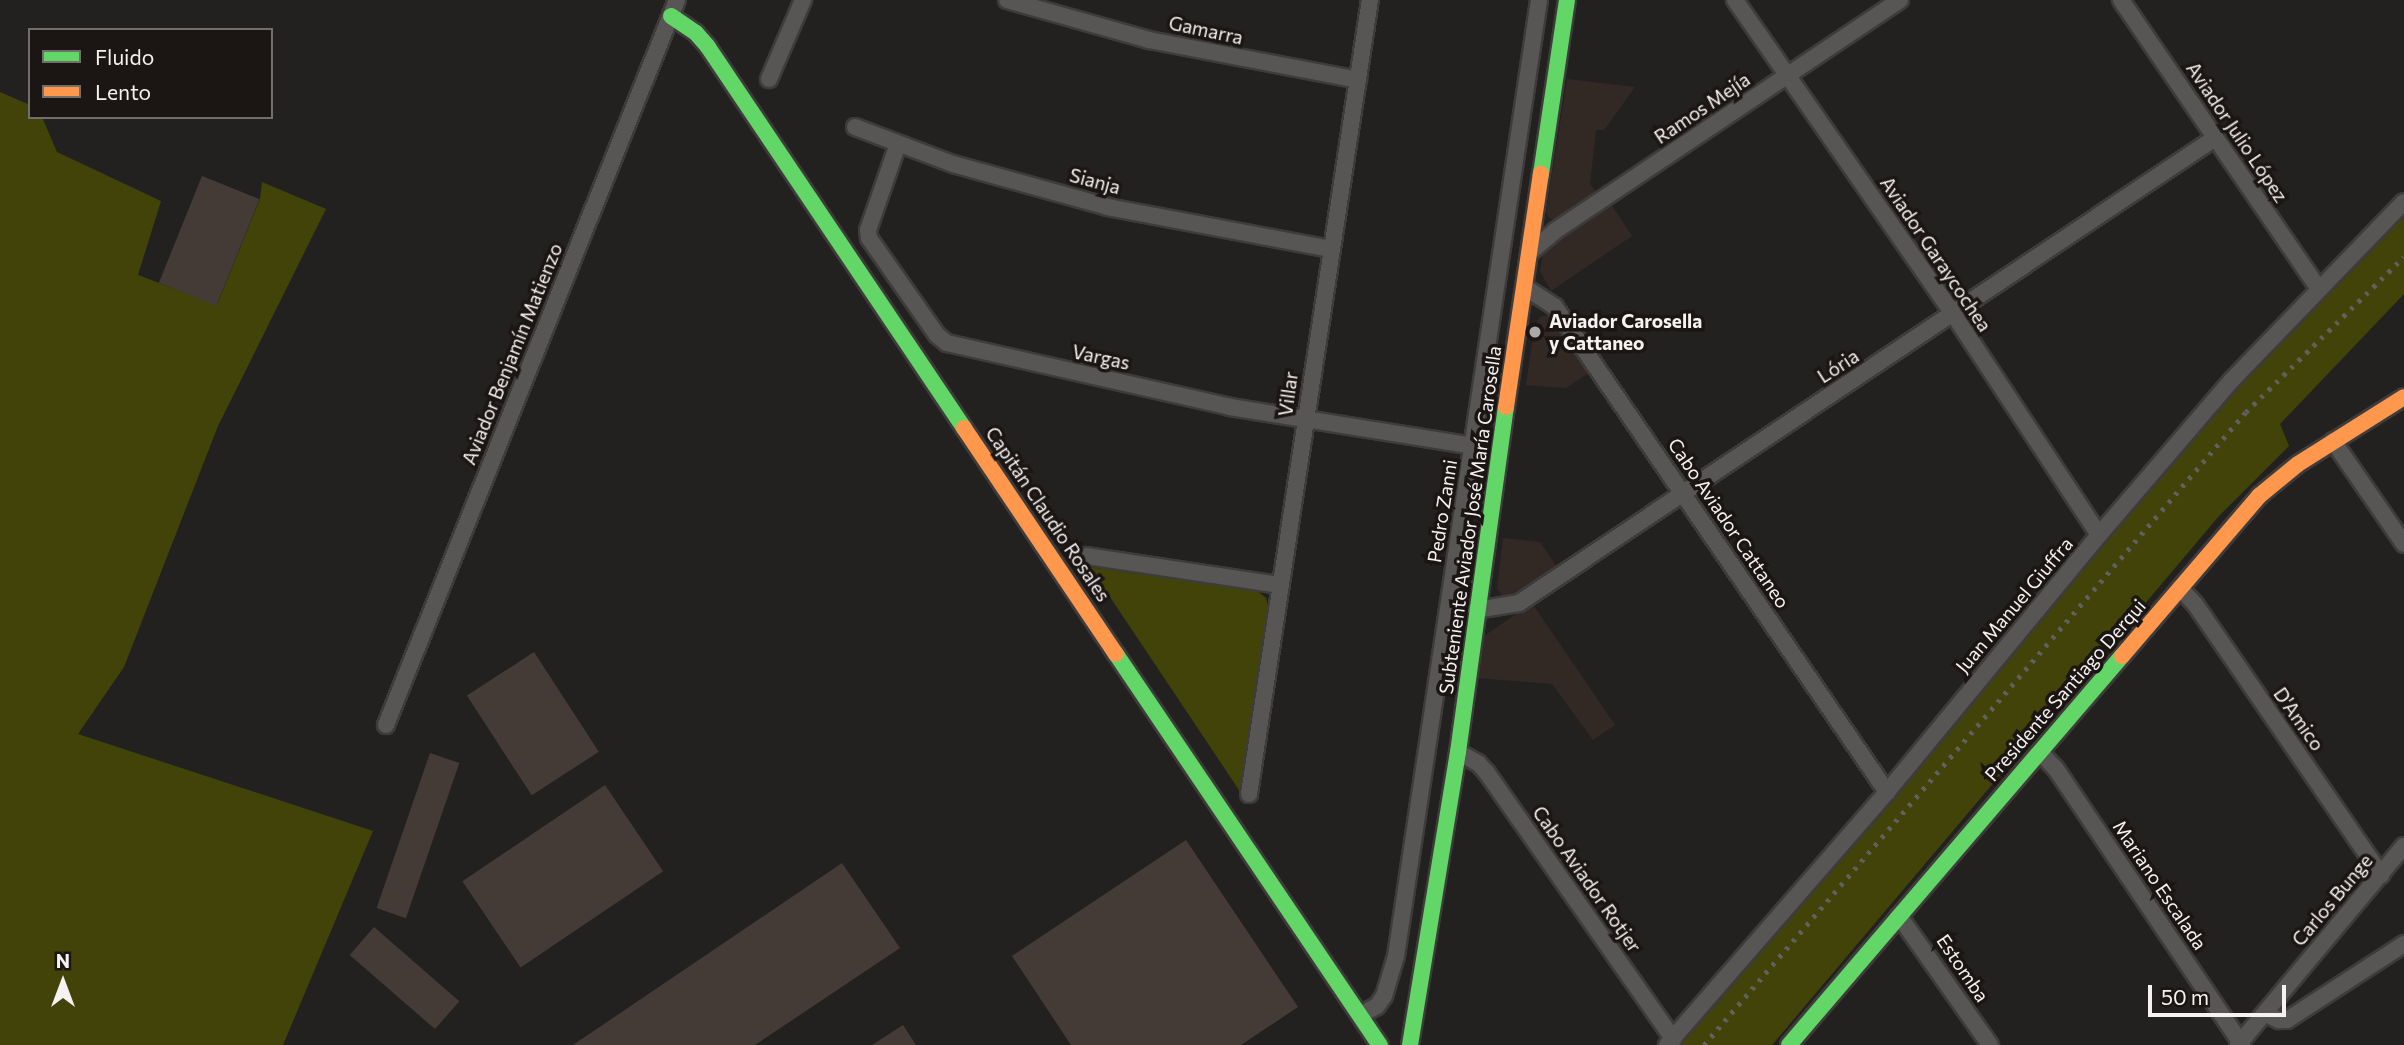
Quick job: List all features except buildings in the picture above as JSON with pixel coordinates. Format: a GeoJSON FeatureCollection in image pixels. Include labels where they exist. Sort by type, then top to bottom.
{"type":"FeatureCollection","features":[{"type":"Feature","properties":{"kind":"street","name":"Aviador Benjamín Matienzo"},"geometry":{"type":"LineString","coordinates":[[386,725],[677,0]]}},
{"type":"Feature","properties":{"kind":"street"},"geometry":{"type":"LineString","coordinates":[[769,79],[803,0]]}},
{"type":"Feature","properties":{"kind":"street","name":"Gamarra"},"geometry":{"type":"LineString","coordinates":[[1007,0],[1149,40],[1358,80]]}},
{"type":"Feature","properties":{"kind":"street","name":"Villar"},"geometry":{"type":"LineString","coordinates":[[1249,794],[1370,0]]}},
{"type":"Feature","properties":{"kind":"street","name":"Pedro Zanni"},"geometry":{"type":"LineString","coordinates":[[1360,1015],[1377,1006],[1384,996],[1396,956],[1539,0]]}},
{"type":"Feature","properties":{"kind":"street","name":"Subteniente Aviador José María Carosella"},"geometry":{"type":"LineString","coordinates":[[1410,1045],[1458,751],[1476,610],[1567,0]]}},
{"type":"Feature","properties":{"kind":"street","name":"Aviador Garaycochea"},"geometry":{"type":"LineString","coordinates":[[1735,0],[1954,315],[2099,535]]}},
{"type":"Feature","properties":{"kind":"street","name":"Ramos Mejía"},"geometry":{"type":"LineString","coordinates":[[1529,253],[1555,231],[1900,0]]}},
{"type":"Feature","properties":{"kind":"street","name":"Aviador Julio López"},"geometry":{"type":"LineString","coordinates":[[2121,0],[2318,288]]}},
{"type":"Feature","properties":{"kind":"street","name":"Capitán Claudio Rosales"},"geometry":{"type":"LineString","coordinates":[[671,16],[696,33],[708,47],[1380,1045]]}},
{"type":"Feature","properties":{"kind":"street","name":"Sianja"},"geometry":{"type":"LineString","coordinates":[[855,127],[953,164],[1108,207],[1330,249]]}},
{"type":"Feature","properties":{"kind":"street","name":"Lória"},"geometry":{"type":"LineString","coordinates":[[1476,610],[1519,603],[1954,315],[2214,138]]}},
{"type":"Feature","properties":{"kind":"street","name":"Vargas"},"geometry":{"type":"LineString","coordinates":[[898,144],[868,230],[869,238],[937,335],[947,343],[1305,421],[1473,446]]}},
{"type":"Feature","properties":{"kind":"street","name":"Juan Manuel Giuffra"},"geometry":{"type":"LineString","coordinates":[[1670,1042],[1887,792],[2099,535],[2231,381],[2404,202]]}},
{"type":"Feature","properties":{"kind":"street","name":"Cabo Aviador Cattaneo"},"geometry":{"type":"LineString","coordinates":[[1526,288],[1555,307],[1887,792]]}},
{"type":"Feature","properties":{"kind":"street","name":"Presidente Santiago Derqui"},"geometry":{"type":"LineString","coordinates":[[1789,1045],[2269,486],[2333,441],[2404,397]]}},
{"type":"Feature","properties":{"kind":"street"},"geometry":{"type":"LineString","coordinates":[[2333,441],[2404,544]]}},
{"type":"Feature","properties":{"kind":"street"},"geometry":{"type":"LineString","coordinates":[[1087,556],[1279,585]]}},
{"type":"Feature","properties":{"kind":"street","name":"D'Amico"},"geometry":{"type":"LineString","coordinates":[[2180,589],[2195,604],[2381,875]]}},
{"type":"Feature","properties":{"kind":"street","name":"Cabo Aviador Rotjer"},"geometry":{"type":"LineString","coordinates":[[1458,751],[1487,773],[1670,1042]]}},
{"type":"Feature","properties":{"kind":"street","name":"Mariano Escalada"},"geometry":{"type":"LineString","coordinates":[[2040,751],[2056,769],[2240,1044]]}},
{"type":"Feature","properties":{"kind":"street","name":"Carlos Bunge"},"geometry":{"type":"LineString","coordinates":[[2240,1044],[2404,846]]}},
{"type":"Feature","properties":{"kind":"street","name":"Estomba"},"geometry":{"type":"LineString","coordinates":[[1899,916],[1990,1045]]}},
{"type":"Feature","properties":{"kind":"street"},"geometry":{"type":"LineString","coordinates":[[2265,1013],[2279,1020],[2287,1020],[2404,944]]}},
{"type":"Feature","properties":{"kind":"shaded area"},"geometry":{"type":"Polygon","coordinates":[[[1567,79],[1635,87],[1604,130],[1596,130],[1590,184],[1596,192],[1557,219],[1550,219],[1546,213],[1567,79]]]}},
{"type":"Feature","properties":{"kind":"shaded area"},"geometry":{"type":"Polygon","coordinates":[[[0,92],[28,104],[28,119],[43,119],[57,152],[161,201],[138,275],[217,305],[260,199],[262,182],[326,209],[218,426],[124,667],[78,734],[373,831],[283,1045],[0,1045],[0,92]]]}},
{"type":"Feature","properties":{"kind":"shaded area"},"geometry":{"type":"Polygon","coordinates":[[[2404,202],[2404,294],[2280,424],[2289,446],[2219,516],[1772,1045],[1668,1045],[2099,535],[2404,202]]]}},
{"type":"Feature","properties":{"kind":"shaded area"},"geometry":{"type":"Polygon","coordinates":[[[1610,203],[1632,236],[1551,291],[1540,271],[1544,248],[1610,203]]]}},
{"type":"Feature","properties":{"kind":"shaded area"},"geometry":{"type":"Polygon","coordinates":[[[1549,315],[1557,320],[1592,371],[1566,388],[1526,385],[1535,324],[1540,317],[1549,315]]]}},
{"type":"Feature","properties":{"kind":"shaded area"},"geometry":{"type":"Polygon","coordinates":[[[1503,538],[1540,542],[1557,567],[1509,596],[1502,595],[1497,588],[1503,538]]]}},
{"type":"Feature","properties":{"kind":"shaded area"},"geometry":{"type":"Polygon","coordinates":[[[1090,567],[1257,591],[1266,598],[1269,610],[1241,793],[1090,567]]]}},
{"type":"Feature","properties":{"kind":"shaded area"},"geometry":{"type":"Polygon","coordinates":[[[1532,603],[1615,725],[1593,740],[1552,684],[1478,678],[1484,636],[1532,603]]]}},
{"type":"Feature","properties":{"kind":"railway"},"geometry":{"type":"LineString","coordinates":[[1704,1045],[2246,412],[2404,257]]}},
{"type":"Feature","properties":{"kind":"traffic: fast"},"geometry":{"type":"LineString","coordinates":[[1541,174],[1567,0]]}},
{"type":"Feature","properties":{"kind":"traffic: fast"},"geometry":{"type":"LineString","coordinates":[[671,16],[696,33],[708,47],[964,428]]}},
{"type":"Feature","properties":{"kind":"traffic: fast"},"geometry":{"type":"LineString","coordinates":[[1410,1045],[1458,752],[1506,407]]}},
{"type":"Feature","properties":{"kind":"traffic: fast"},"geometry":{"type":"LineString","coordinates":[[1116,654],[1380,1045]]}},
{"type":"Feature","properties":{"kind":"traffic: fast"},"geometry":{"type":"LineString","coordinates":[[1789,1045],[2122,656]]}},
{"type":"Feature","properties":{"kind":"traffic: slow"},"geometry":{"type":"LineString","coordinates":[[1506,407],[1541,174]]}},
{"type":"Feature","properties":{"kind":"traffic: slow"},"geometry":{"type":"LineString","coordinates":[[2122,656],[2259,496],[2298,464],[2404,397]]}},
{"type":"Feature","properties":{"kind":"traffic: slow"},"geometry":{"type":"LineString","coordinates":[[964,428],[1116,654]]}},
{"type":"Feature","properties":{"kind":"place","name":"Aviador Carosella y Cattaneo"},"geometry":{"type":"Point","coordinates":[1535,332]}}]}
